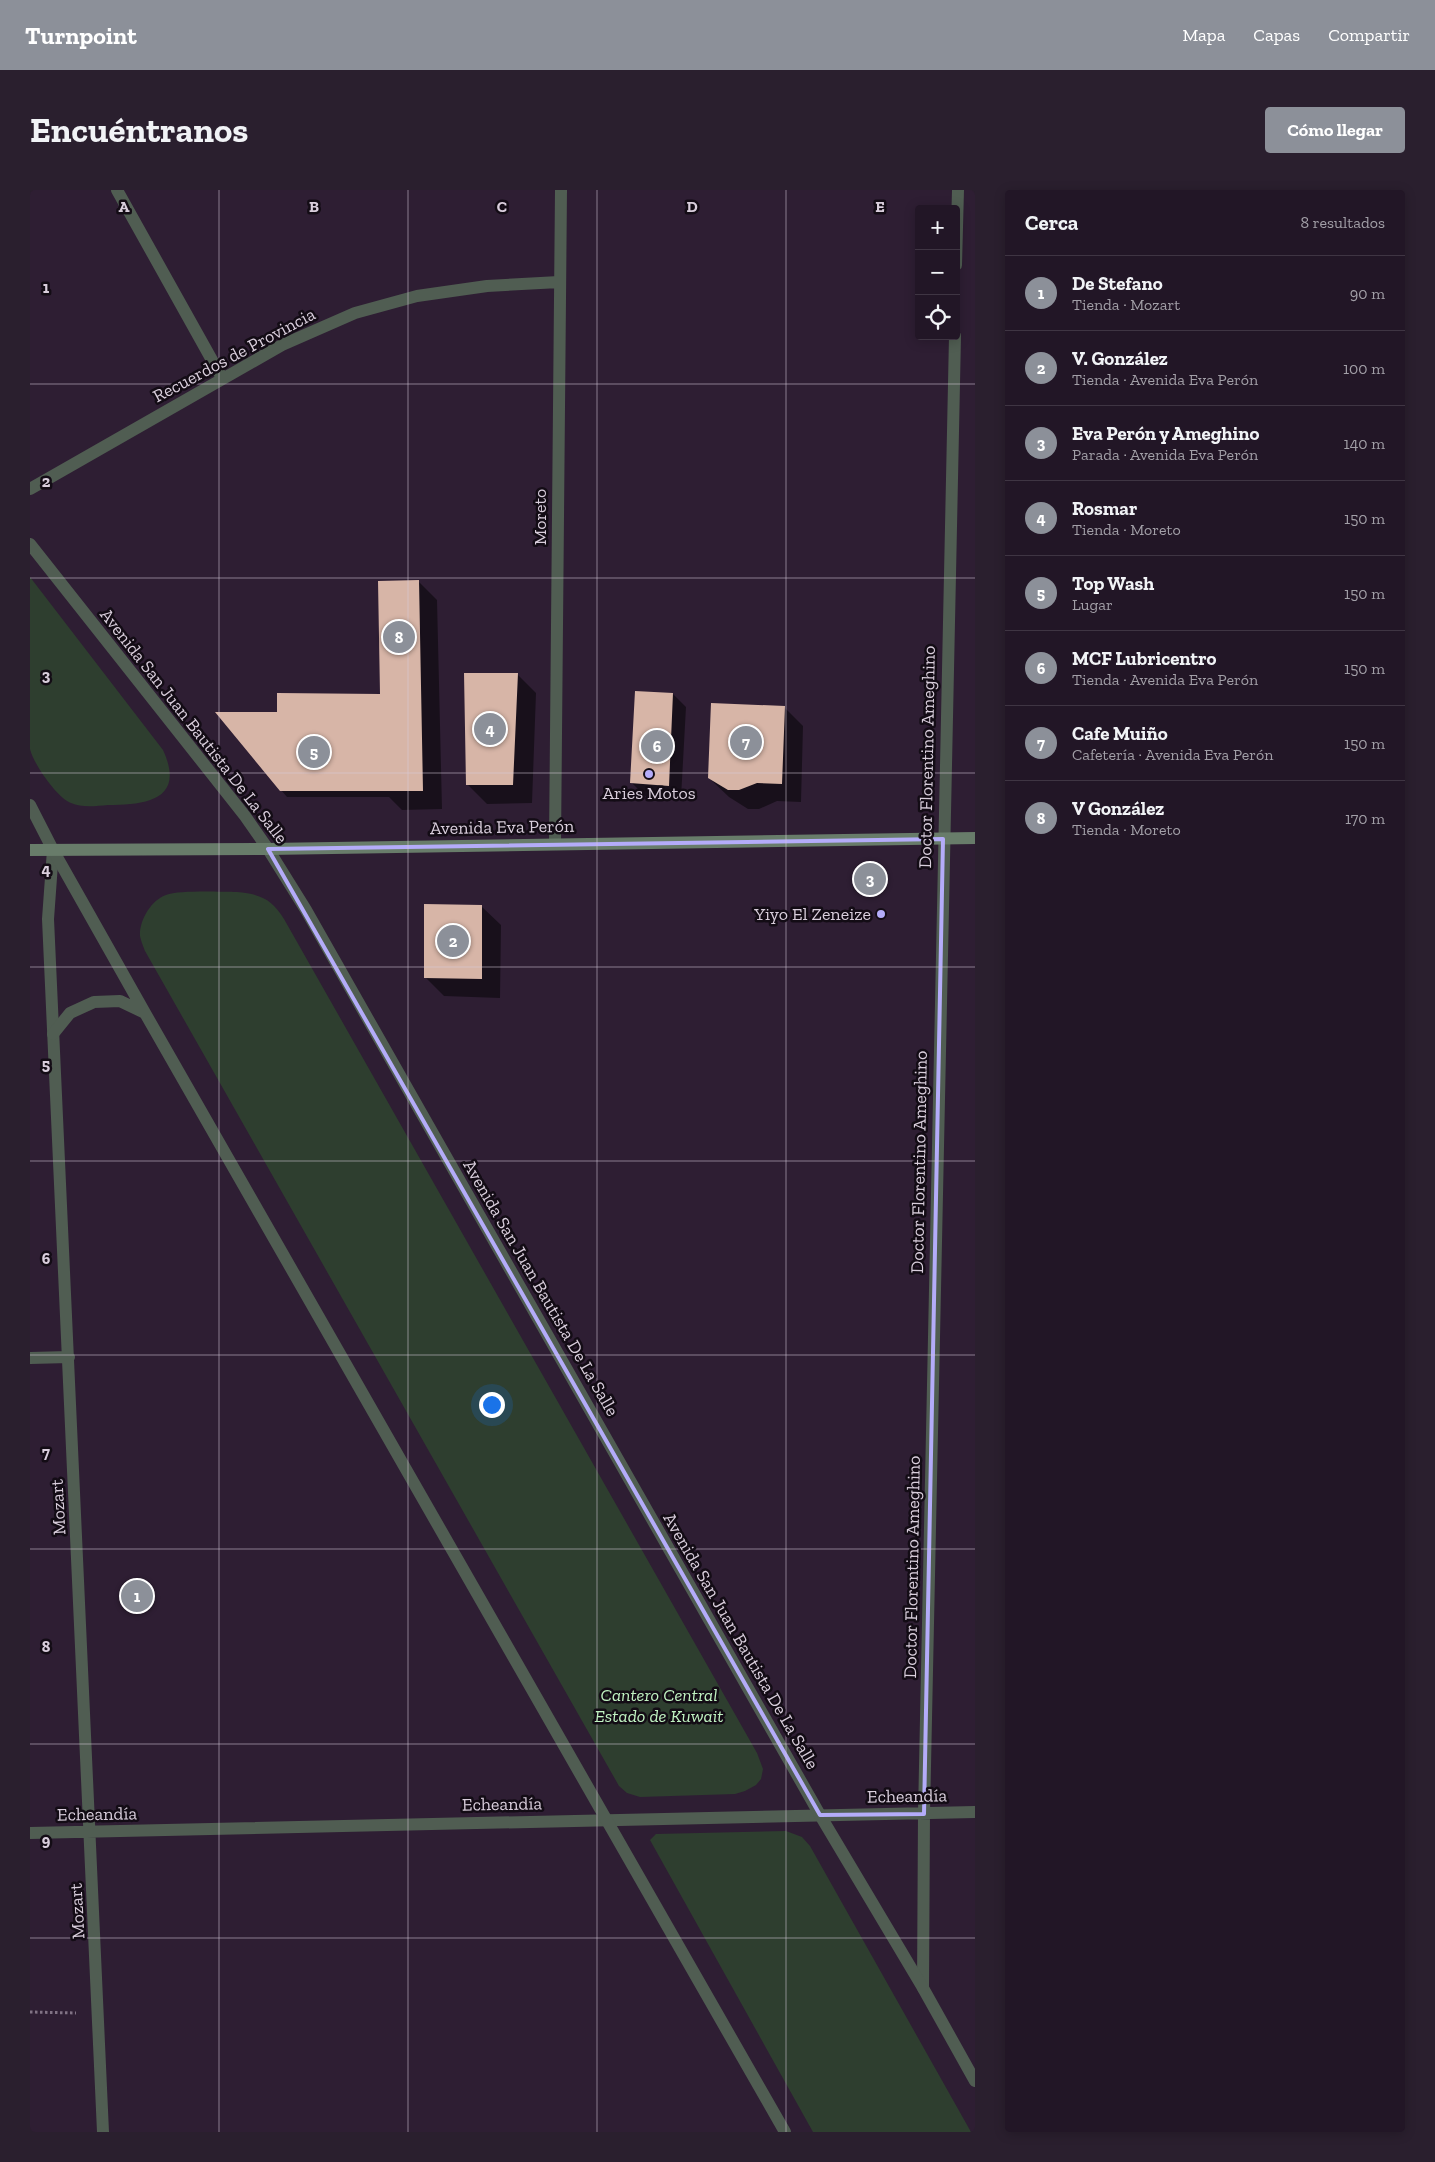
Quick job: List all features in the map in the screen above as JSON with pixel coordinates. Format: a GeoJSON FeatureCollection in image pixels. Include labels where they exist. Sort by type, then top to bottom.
{"type":"FeatureCollection","features":[{"type":"Feature","properties":{"kind":"main road","name":"Avenida Eva Perón"},"geometry":{"type":"LineString","coordinates":[[30,850],[268,849],[555,843],[975,838]]}},
{"type":"Feature","properties":{"kind":"street"},"geometry":{"type":"LineString","coordinates":[[117,190],[222,378]]}},
{"type":"Feature","properties":{"kind":"street","name":"Moreto"},"geometry":{"type":"LineString","coordinates":[[555,843],[561,190]]}},
{"type":"Feature","properties":{"kind":"street"},"geometry":{"type":"LineString","coordinates":[[956,250],[958,190]]}},
{"type":"Feature","properties":{"kind":"street","name":"Recuerdos de Provincia"},"geometry":{"type":"LineString","coordinates":[[30,489],[282,345],[355,313],[388,302],[417,296],[487,286],[559,282]]}},
{"type":"Feature","properties":{"kind":"street","name":"Doctor Florentino Ameghino"},"geometry":{"type":"LineString","coordinates":[[923,1988],[924,1814],[955,340]]}},
{"type":"Feature","properties":{"kind":"street","name":"Avenida San Juan Bautista De La Salle"},"geometry":{"type":"LineString","coordinates":[[30,544],[246,816],[306,910],[820,1815],[923,1988],[975,2081]]}},
{"type":"Feature","properties":{"kind":"street"},"geometry":{"type":"LineString","coordinates":[[30,805],[53,850],[145,1013],[785,2132]]}},
{"type":"Feature","properties":{"kind":"street","name":"Mozart"},"geometry":{"type":"LineString","coordinates":[[53,850],[48,919],[104,2132]]}},
{"type":"Feature","properties":{"kind":"street"},"geometry":{"type":"LineString","coordinates":[[53,1034],[70,1013],[94,1002],[120,1002],[145,1013]]}},
{"type":"Feature","properties":{"kind":"street"},"geometry":{"type":"LineString","coordinates":[[30,1358],[69,1357]]}},
{"type":"Feature","properties":{"kind":"street","name":"Echeandía"},"geometry":{"type":"LineString","coordinates":[[30,1833],[975,1812]]}},
{"type":"Feature","properties":{"kind":"path"},"geometry":{"type":"LineString","coordinates":[[30,2012],[99,2014]]}},
{"type":"Feature","properties":{"kind":"highlighted area"},"geometry":{"type":"Polygon","coordinates":[[[943,839],[924,1814],[820,1815],[268,849],[943,839]]]}},
{"type":"Feature","properties":{"kind":"green space"},"geometry":{"type":"Polygon","coordinates":[[[30,577],[163,750],[169,767],[169,780],[166,789],[158,796],[148,801],[122,805],[75,805],[65,800],[59,794],[46,779],[36,763],[30,749],[30,577]]]}},
{"type":"Feature","properties":{"kind":"green space","name":"Cantero Central Estado de Kuwait"},"geometry":{"type":"Polygon","coordinates":[[[180,892],[237,892],[252,894],[265,899],[275,907],[284,919],[757,1753],[763,1769],[761,1779],[756,1785],[735,1794],[640,1797],[627,1793],[619,1786],[145,951],[140,930],[147,912],[155,901],[166,895],[180,892]]]}},
{"type":"Feature","properties":{"kind":"green space"},"geometry":{"type":"Polygon","coordinates":[[[786,1831],[802,1837],[810,1846],[971,2132],[813,2132],[650,1840],[656,1834],[786,1831]]]}},
{"type":"Feature","properties":{"kind":"building"},"geometry":{"type":"Polygon","coordinates":[[[419,580],[423,791],[280,791],[215,712],[277,712],[277,693],[380,694],[378,581],[419,580]]]}},
{"type":"Feature","properties":{"kind":"building"},"geometry":{"type":"Polygon","coordinates":[[[464,673],[518,673],[513,785],[466,785],[464,673]]]}},
{"type":"Feature","properties":{"kind":"building"},"geometry":{"type":"Polygon","coordinates":[[[635,691],[673,693],[669,786],[630,783],[635,691]]]}},
{"type":"Feature","properties":{"kind":"building"},"geometry":{"type":"Polygon","coordinates":[[[711,703],[785,706],[782,784],[757,783],[739,790],[728,790],[708,778],[711,703]]]}},
{"type":"Feature","properties":{"kind":"building"},"geometry":{"type":"Polygon","coordinates":[[[424,904],[482,905],[482,979],[424,978],[424,904]]]}},
{"type":"Feature","properties":{"kind":"place","name":"V González"},"geometry":{"type":"Point","coordinates":[399,637]}},
{"type":"Feature","properties":{"kind":"place","name":"Rosmar"},"geometry":{"type":"Point","coordinates":[490,729]}},
{"type":"Feature","properties":{"kind":"place","name":"Cafe Muiño"},"geometry":{"type":"Point","coordinates":[746,742]}},
{"type":"Feature","properties":{"kind":"place","name":"MCF Lubricentro"},"geometry":{"type":"Point","coordinates":[657,746]}},
{"type":"Feature","properties":{"kind":"place","name":"Top Wash"},"geometry":{"type":"Point","coordinates":[314,752]}},
{"type":"Feature","properties":{"kind":"place","name":"Aries Motos"},"geometry":{"type":"Point","coordinates":[649,774]}},
{"type":"Feature","properties":{"kind":"place","name":"Eva Perón y Ameghino"},"geometry":{"type":"Point","coordinates":[870,879]}},
{"type":"Feature","properties":{"kind":"place","name":"Yiyo El Zeneize"},"geometry":{"type":"Point","coordinates":[881,914]}},
{"type":"Feature","properties":{"kind":"place","name":"V. González"},"geometry":{"type":"Point","coordinates":[453,941]}},
{"type":"Feature","properties":{"kind":"place","name":"De Stefano"},"geometry":{"type":"Point","coordinates":[137,1596]}}]}
